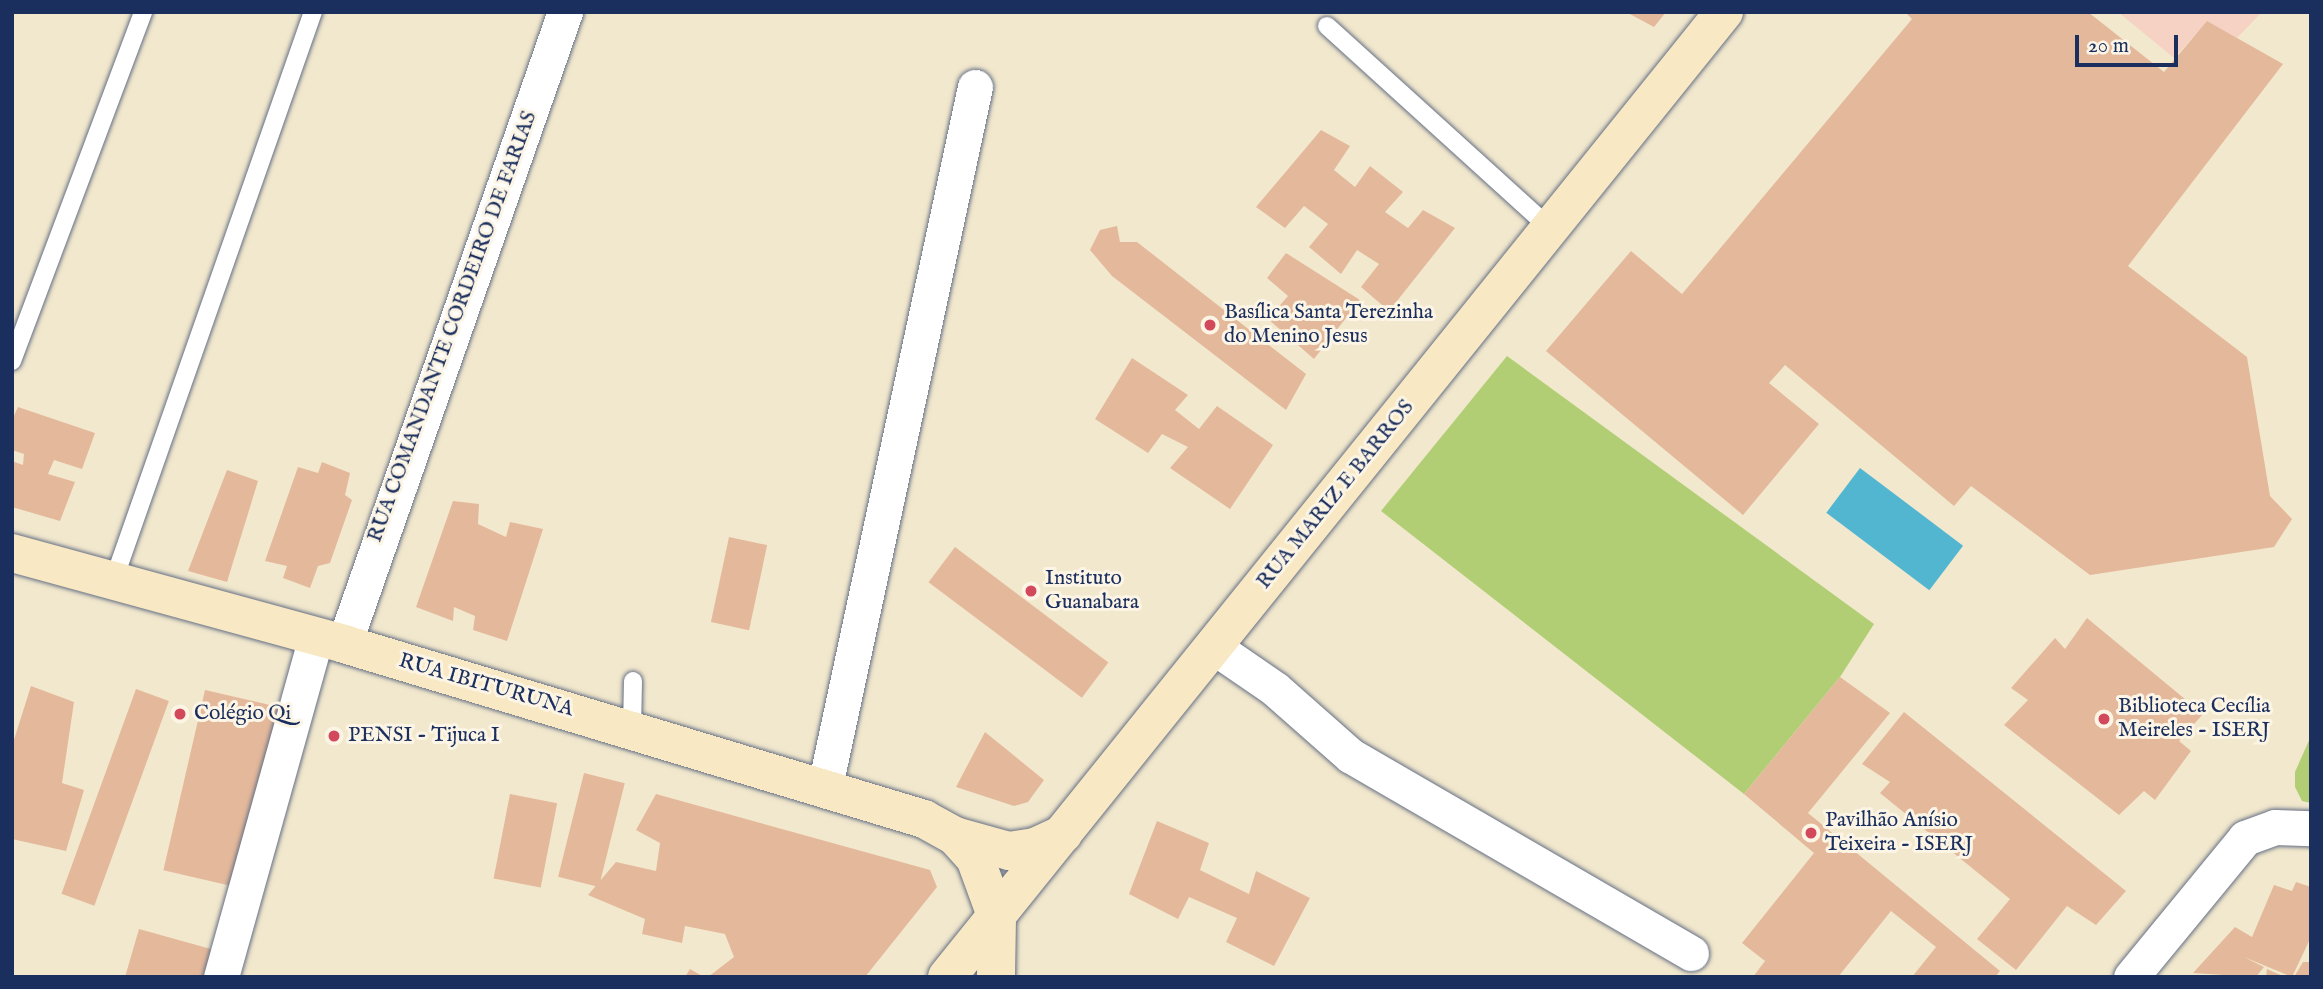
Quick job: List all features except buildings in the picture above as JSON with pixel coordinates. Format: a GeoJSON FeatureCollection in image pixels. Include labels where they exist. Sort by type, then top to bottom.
{"type":"FeatureCollection","features":[{"type":"Feature","properties":{"kind":"street","name":"RUA COMANDANTE CORDEIRO DE FARIAS"},"geometry":{"type":"LineString","coordinates":[[221,977],[330,640],[565,12]]}},
{"type":"Feature","properties":{"kind":"street","name":"RUA MARIZ E BARROS"},"geometry":{"type":"LineString","coordinates":[[947,977],[1724,12]]}},
{"type":"Feature","properties":{"kind":"street"},"geometry":{"type":"LineString","coordinates":[[825,786],[975,88]]}},
{"type":"Feature","properties":{"kind":"street","name":"RUA IBITURUNA"},"geometry":{"type":"LineString","coordinates":[[12,553],[330,640],[825,786],[888,805],[955,836],[1009,851],[1035,847],[1063,834]]}},
{"type":"Feature","properties":{"kind":"street"},"geometry":{"type":"LineString","coordinates":[[1214,647],[1284,697],[1351,756],[1691,953]]}},
{"type":"Feature","properties":{"kind":"street"},"geometry":{"type":"LineString","coordinates":[[2131,977],[2245,838],[2275,827],[2311,828]]}},
{"type":"Feature","properties":{"kind":"street","name":"RUA IBITURUNA"},"geometry":{"type":"LineString","coordinates":[[955,836],[975,858],[997,918]]}},
{"type":"Feature","properties":{"kind":"street"},"geometry":{"type":"LineString","coordinates":[[996,977],[997,918]]}},
{"type":"Feature","properties":{"kind":"lane"},"geometry":{"type":"LineString","coordinates":[[12,361],[143,12]]}},
{"type":"Feature","properties":{"kind":"lane"},"geometry":{"type":"LineString","coordinates":[[113,582],[313,12]]}},
{"type":"Feature","properties":{"kind":"lane"},"geometry":{"type":"LineString","coordinates":[[1327,26],[1550,228]]}},
{"type":"Feature","properties":{"kind":"lane"},"geometry":{"type":"LineString","coordinates":[[632,729],[633,681]]}},
{"type":"Feature","properties":{"kind":"shaded area"},"geometry":{"type":"Polygon","coordinates":[[[2118,12],[2262,12],[2237,38],[2207,22],[2174,58],[2118,12]]]}},
{"type":"Feature","properties":{"kind":"green space"},"geometry":{"type":"Polygon","coordinates":[[[1507,356],[1874,624],[1840,677],[1744,794],[1381,511],[1507,356]]]}},
{"type":"Feature","properties":{"kind":"green space"},"geometry":{"type":"Polygon","coordinates":[[[2311,736],[2311,803],[2302,801],[2295,787],[2295,772],[2311,736]]]}},
{"type":"Feature","properties":{"kind":"water"},"geometry":{"type":"Polygon","coordinates":[[[1860,468],[1963,546],[1929,590],[1826,513],[1860,468]]]}},
{"type":"Feature","properties":{"kind":"place","name":"Basílica Santa Terezinha do Menino Jesus"},"geometry":{"type":"Point","coordinates":[1210,325]}},
{"type":"Feature","properties":{"kind":"place","name":"Instituto Guanabara"},"geometry":{"type":"Point","coordinates":[1031,591]}},
{"type":"Feature","properties":{"kind":"place","name":"Colégio Qi"},"geometry":{"type":"Point","coordinates":[180,714]}},
{"type":"Feature","properties":{"kind":"place","name":"Biblioteca Cecília Meireles - ISERJ"},"geometry":{"type":"Point","coordinates":[2104,719]}},
{"type":"Feature","properties":{"kind":"place","name":"PENSI - Tijuca I"},"geometry":{"type":"Point","coordinates":[334,736]}},
{"type":"Feature","properties":{"kind":"place","name":"Pavilhão Anísio Teixeira - ISERJ"},"geometry":{"type":"Point","coordinates":[1811,833]}}]}
